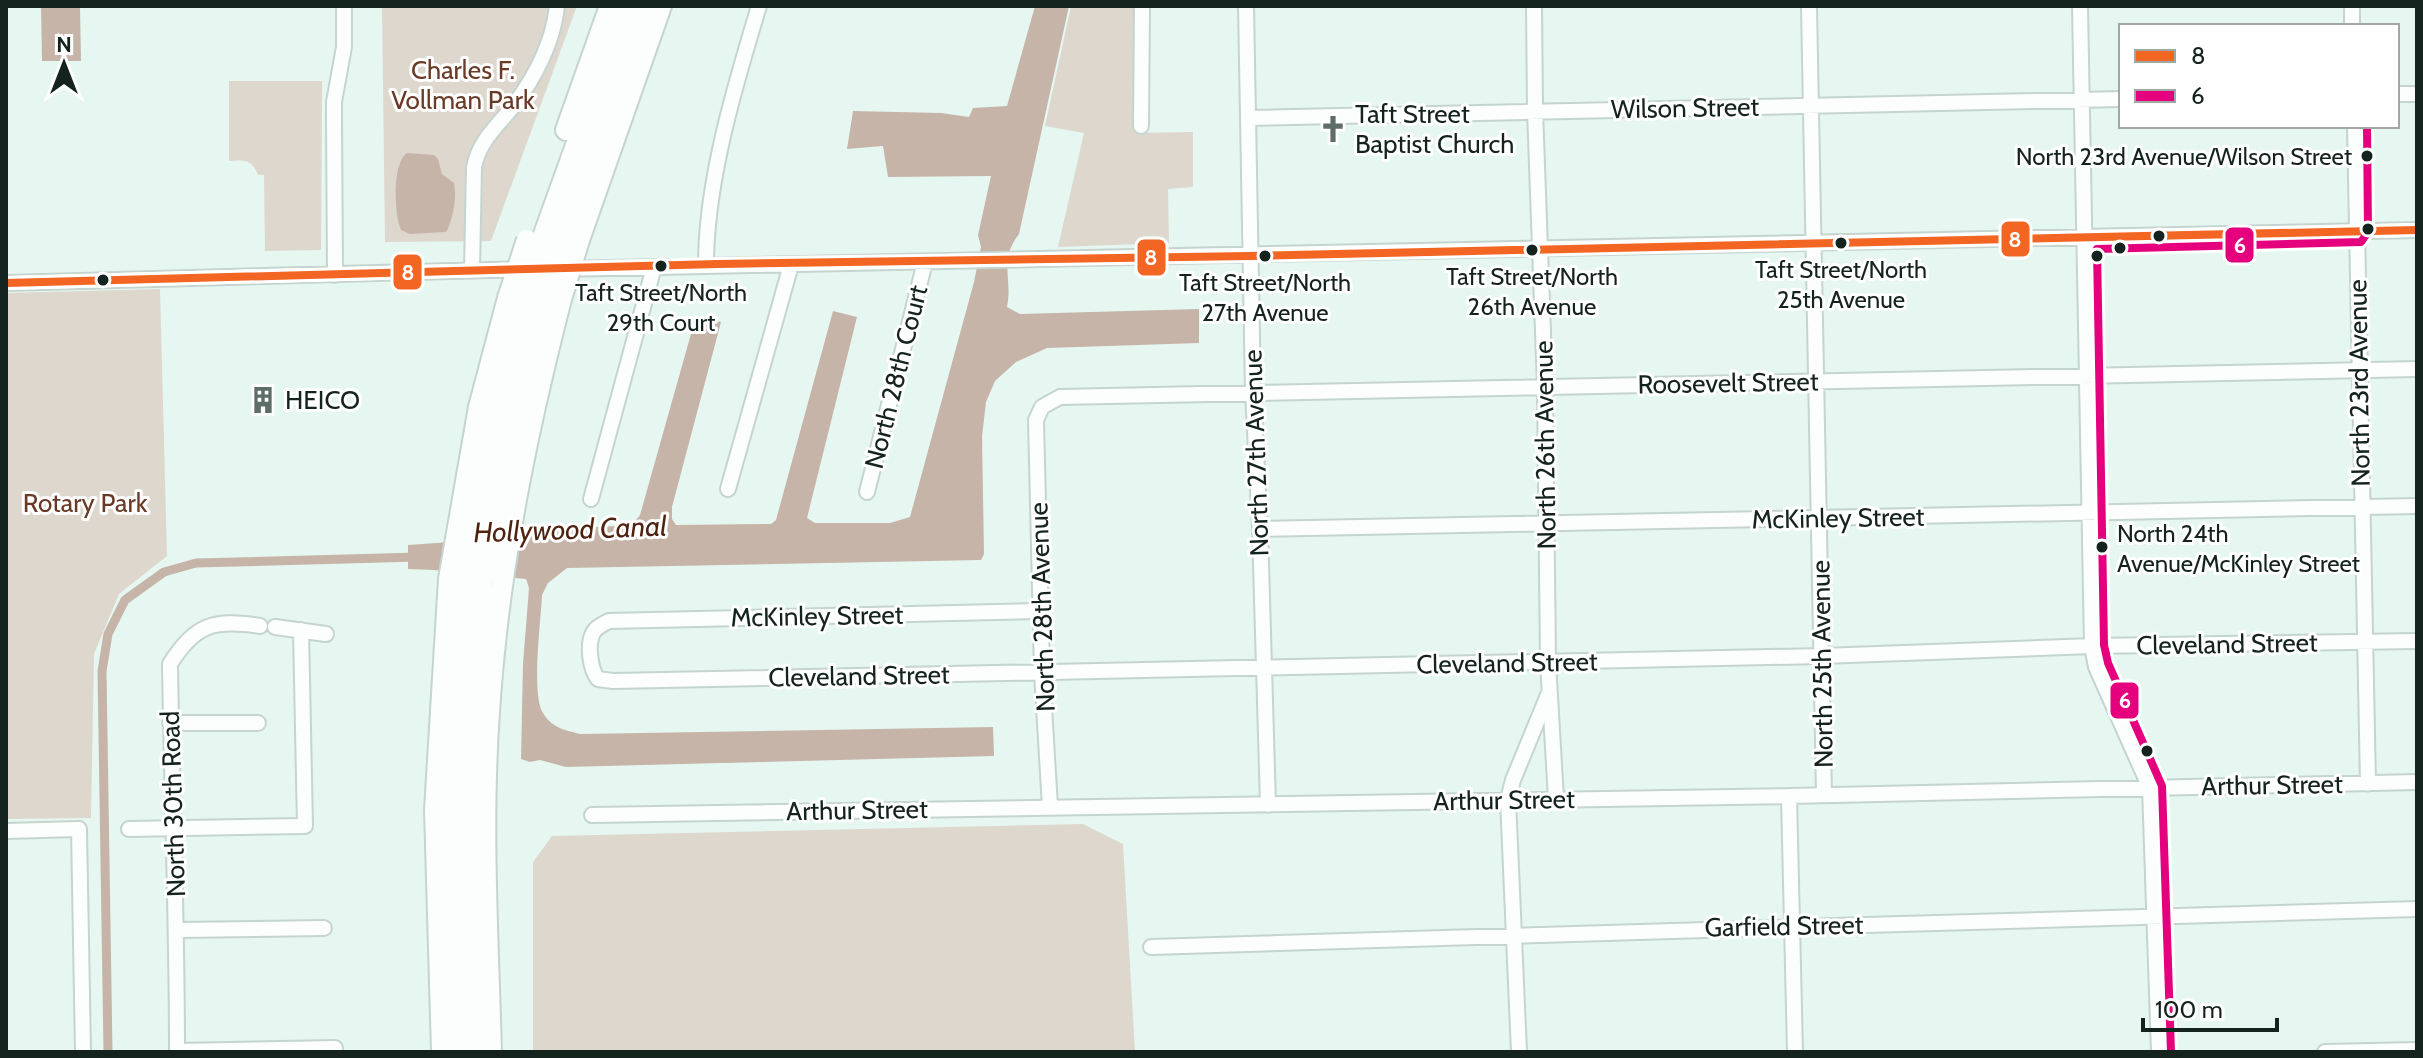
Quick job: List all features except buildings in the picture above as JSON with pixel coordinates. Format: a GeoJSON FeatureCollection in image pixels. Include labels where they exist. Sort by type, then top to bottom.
{"type":"FeatureCollection","features":[{"type":"Feature","properties":{"kind":"highway"},"geometry":{"type":"LineString","coordinates":[[458,1052],[454,752],[475,582],[483,530],[532,414],[534,297],[552,240],[610,6]]}},
{"type":"Feature","properties":{"kind":"highway"},"geometry":{"type":"LineString","coordinates":[[442,1052],[435,810],[483,530],[479,407],[534,297],[626,6]]}},
{"type":"Feature","properties":{"kind":"highway"},"geometry":{"type":"LineString","coordinates":[[552,240],[643,6]]}},
{"type":"Feature","properties":{"kind":"highway"},"geometry":{"type":"LineString","coordinates":[[552,240],[661,6]]}},
{"type":"Feature","properties":{"kind":"highway"},"geometry":{"type":"LineString","coordinates":[[474,1052],[470,776],[475,582]]}},
{"type":"Feature","properties":{"kind":"highway"},"geometry":{"type":"LineString","coordinates":[[475,582],[489,712],[485,812],[491,1052]]}},
{"type":"Feature","properties":{"kind":"street"},"geometry":{"type":"LineString","coordinates":[[335,275],[334,110],[344,47],[344,6]]}},
{"type":"Feature","properties":{"kind":"street"},"geometry":{"type":"LineString","coordinates":[[472,270],[476,156],[486,136],[509,111],[533,76],[552,33],[557,6]]}},
{"type":"Feature","properties":{"kind":"street"},"geometry":{"type":"LineString","coordinates":[[706,264],[708,221],[718,166],[735,88],[759,6]]}},
{"type":"Feature","properties":{"kind":"street"},"geometry":{"type":"LineString","coordinates":[[1141,126],[1142,6]]}},
{"type":"Feature","properties":{"kind":"street","name":"North 27th Avenue"},"geometry":{"type":"LineString","coordinates":[[1246,6],[1253,392],[1268,805]]}},
{"type":"Feature","properties":{"kind":"street","name":"North 26th Avenue"},"geometry":{"type":"LineString","coordinates":[[1534,6],[1545,387],[1548,662],[1556,799]]}},
{"type":"Feature","properties":{"kind":"street","name":"North 25th Avenue"},"geometry":{"type":"LineString","coordinates":[[1809,6],[1824,794]]}},
{"type":"Feature","properties":{"kind":"street"},"geometry":{"type":"LineString","coordinates":[[2080,6],[2092,646],[2096,667],[2150,788],[2159,1052]]}},
{"type":"Feature","properties":{"kind":"street","name":"Wilson Street"},"geometry":{"type":"LineString","coordinates":[[1249,118],[2119,99]]}},
{"type":"Feature","properties":{"kind":"street","name":"North 23rd Avenue"},"geometry":{"type":"LineString","coordinates":[[2355,128],[2368,784]]}},
{"type":"Feature","properties":{"kind":"street"},"geometry":{"type":"LineString","coordinates":[[6,283],[706,264],[1250,256],[2417,230]]}},
{"type":"Feature","properties":{"kind":"street","name":"North 28th Court"},"geometry":{"type":"LineString","coordinates":[[867,492],[925,262]]}},
{"type":"Feature","properties":{"kind":"street"},"geometry":{"type":"LineString","coordinates":[[728,489],[791,265]]}},
{"type":"Feature","properties":{"kind":"street"},"geometry":{"type":"LineString","coordinates":[[591,499],[654,267]]}},
{"type":"Feature","properties":{"kind":"street","name":"Roosevelt Street"},"geometry":{"type":"LineString","coordinates":[[1042,407],[1060,397],[2417,369]]}},
{"type":"Feature","properties":{"kind":"street","name":"North 28th Avenue"},"geometry":{"type":"LineString","coordinates":[[1042,407],[1036,420],[1042,673],[1050,807]]}},
{"type":"Feature","properties":{"kind":"street","name":"McKinley Street"},"geometry":{"type":"LineString","coordinates":[[1260,529],[2417,506]]}},
{"type":"Feature","properties":{"kind":"street","name":"McKinley Street"},"geometry":{"type":"LineString","coordinates":[[598,679],[592,671],[591,637],[595,629],[609,621],[1041,611]]}},
{"type":"Feature","properties":{"kind":"street","name":"North 30th Road"},"geometry":{"type":"LineString","coordinates":[[177,1052],[170,664],[182,644],[201,628],[235,622],[326,634]]}},
{"type":"Feature","properties":{"kind":"street"},"geometry":{"type":"LineString","coordinates":[[129,829],[305,826],[301,630]]}},
{"type":"Feature","properties":{"kind":"street","name":"Cleveland Street"},"geometry":{"type":"LineString","coordinates":[[598,679],[1042,673],[1822,656],[2092,646],[2417,641]]}},
{"type":"Feature","properties":{"kind":"street","name":"North 26th Avenue"},"geometry":{"type":"LineString","coordinates":[[1519,1052],[1508,799],[1550,691]]}},
{"type":"Feature","properties":{"kind":"street"},"geometry":{"type":"LineString","coordinates":[[170,723],[258,723]]}},
{"type":"Feature","properties":{"kind":"street","name":"Arthur Street"},"geometry":{"type":"LineString","coordinates":[[592,815],[1789,796],[2417,782]]}},
{"type":"Feature","properties":{"kind":"street","name":"North 25th Avenue"},"geometry":{"type":"LineString","coordinates":[[1789,796],[1795,1052]]}},
{"type":"Feature","properties":{"kind":"street"},"geometry":{"type":"LineString","coordinates":[[6,831],[79,829],[83,1052]]}},
{"type":"Feature","properties":{"kind":"street","name":"Garfield Street"},"geometry":{"type":"LineString","coordinates":[[1151,947],[1513,933],[2155,919],[2417,909]]}},
{"type":"Feature","properties":{"kind":"street"},"geometry":{"type":"LineString","coordinates":[[177,930],[324,928]]}},
{"type":"Feature","properties":{"kind":"street"},"geometry":{"type":"LineString","coordinates":[[177,1052],[335,1048]]}},
{"type":"Feature","properties":{"kind":"street"},"geometry":{"type":"LineString","coordinates":[[2325,1052],[2417,1050]]}},
{"type":"Feature","properties":{"kind":"green space","name":"Charles F. Vollman Park"},"geometry":{"type":"Polygon","coordinates":[[[382,6],[577,6],[491,241],[385,242],[382,6]]]}},
{"type":"Feature","properties":{"kind":"green space"},"geometry":{"type":"Polygon","coordinates":[[[1071,6],[1136,6],[1136,133],[1193,132],[1193,187],[1168,189],[1169,243],[1058,247],[1084,133],[1045,126],[1071,6]]]}},
{"type":"Feature","properties":{"kind":"green space"},"geometry":{"type":"Polygon","coordinates":[[[229,81],[322,81],[321,250],[265,251],[264,175],[258,175],[247,162],[229,161],[229,81]]]}},
{"type":"Feature","properties":{"kind":"green space","name":"Rotary Park"},"geometry":{"type":"Polygon","coordinates":[[[160,289],[167,556],[119,594],[94,654],[91,818],[6,819],[6,293],[160,289]]]}},
{"type":"Feature","properties":{"kind":"green space"},"geometry":{"type":"Polygon","coordinates":[[[1083,824],[1123,844],[1135,1052],[533,1052],[533,862],[552,836],[1083,824]]]}},
{"type":"Feature","properties":{"kind":"water"},"geometry":{"type":"Polygon","coordinates":[[[41,6],[80,6],[81,61],[42,61],[41,6]]]}},
{"type":"Feature","properties":{"kind":"water"},"geometry":{"type":"Polygon","coordinates":[[[1035,6],[1069,6],[1019,234],[1009,253],[1007,307],[1020,314],[1199,309],[1199,343],[1047,348],[1016,362],[995,381],[986,402],[982,436],[984,554],[981,560],[567,568],[548,583],[542,595],[538,657],[539,704],[543,713],[555,725],[580,734],[993,727],[994,756],[566,767],[521,759],[523,664],[529,588],[526,579],[408,569],[408,545],[632,525],[640,515],[696,316],[721,322],[672,507],[672,519],[676,525],[771,524],[776,520],[833,311],[857,317],[807,518],[815,523],[890,523],[910,517],[974,282],[981,247],[978,235],[991,176],[888,177],[883,146],[847,149],[853,111],[941,113],[969,117],[973,108],[1007,106],[1035,6]]]}},
{"type":"Feature","properties":{"kind":"water"},"geometry":{"type":"Polygon","coordinates":[[[407,153],[434,155],[442,174],[454,183],[454,207],[445,232],[410,234],[401,230],[396,189],[399,167],[407,153]]]}},
{"type":"Feature","properties":{"kind":"waterway","name":"Hollywood Canal"},"geometry":{"type":"LineString","coordinates":[[108,1052],[102,671],[108,634],[125,600],[164,572],[196,563],[419,557]]}},
{"type":"Feature","properties":{"kind":"transit line","name":"6"},"geometry":{"type":"LineString","coordinates":[[2171,1052],[2162,786],[2108,663],[2104,645],[2097,249],[2361,242],[2368,232],[2367,128]]}},
{"type":"Feature","properties":{"kind":"transit line","name":"8"},"geometry":{"type":"LineString","coordinates":[[6,283],[718,264],[1250,256],[2417,230]]}},
{"type":"Feature","properties":{"kind":"place","name":"Taft Street Baptist Church"},"geometry":{"type":"Point","coordinates":[1333,129]}},
{"type":"Feature","properties":{"kind":"place","name":"North 23rd Avenue/Wilson Street"},"geometry":{"type":"Point","coordinates":[2367,156]}},
{"type":"Feature","properties":{"kind":"place","name":"Taft Street/North 25th Avenue"},"geometry":{"type":"Point","coordinates":[1841,243]}},
{"type":"Feature","properties":{"kind":"place","name":"Taft Street/North 26th Avenue"},"geometry":{"type":"Point","coordinates":[1532,250]}},
{"type":"Feature","properties":{"kind":"place","name":"Taft Street/North 27th Avenue"},"geometry":{"type":"Point","coordinates":[1265,256]}},
{"type":"Feature","properties":{"kind":"place","name":"Taft Street/North 29th Court"},"geometry":{"type":"Point","coordinates":[661,266]}},
{"type":"Feature","properties":{"kind":"place","name":"HEICO"},"geometry":{"type":"Point","coordinates":[263,400]}},
{"type":"Feature","properties":{"kind":"place","name":"North 24th Avenue/McKinley Street"},"geometry":{"type":"Point","coordinates":[2102,547]}}]}
